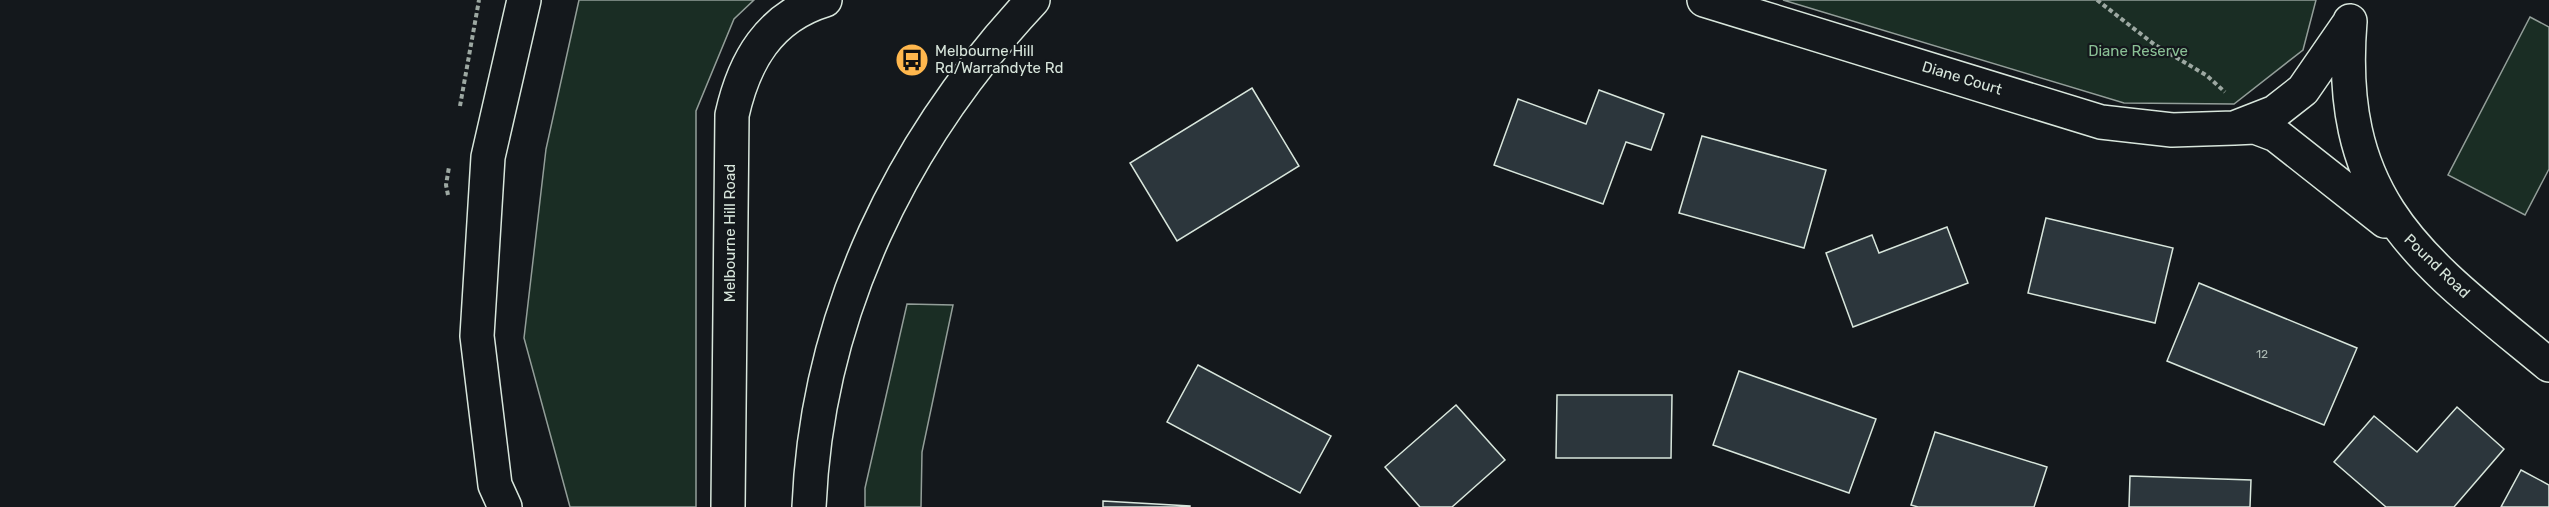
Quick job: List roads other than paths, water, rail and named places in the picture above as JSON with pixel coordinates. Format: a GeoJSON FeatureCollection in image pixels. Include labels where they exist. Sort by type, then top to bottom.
{"type":"FeatureCollection","features":[{"type":"Feature","properties":{"kind":"street"},"geometry":{"type":"LineString","coordinates":[[505,507],[495,485],[477,336],[488,157],[524,0]]}},
{"type":"Feature","properties":{"kind":"street","name":"Melbourne Hill Road"},"geometry":{"type":"LineString","coordinates":[[728,507],[732,115],[746,69],[765,38],[785,20],[825,0]]}},
{"type":"Feature","properties":{"kind":"street"},"geometry":{"type":"LineString","coordinates":[[809,507],[816,435],[826,378],[847,306],[873,234],[907,168],[952,97],[997,39],[1033,0]]}},
{"type":"Feature","properties":{"kind":"street","name":"Diane Court"},"geometry":{"type":"LineString","coordinates":[[1704,0],[2101,122],[2172,130],[2255,127],[2276,135],[2408,239]]}},
{"type":"Feature","properties":{"kind":"street","name":"Diane Court"},"geometry":{"type":"LineString","coordinates":[[2224,129],[2256,120],[2291,101],[2303,90],[2351,11]]}},
{"type":"Feature","properties":{"kind":"street","name":"Pound Road"},"geometry":{"type":"LineString","coordinates":[[2351,11],[2349,75],[2356,137],[2373,186],[2389,215],[2408,239],[2443,275],[2549,365]]}},
{"type":"Feature","properties":{"kind":"place","name":"Melbourne Hill Rd/Warrandyte Rd"},"geometry":{"type":"Point","coordinates":[912,60]}},
{"type":"Feature","properties":{"kind":"park label","name":"Diane Reserve"},"geometry":{"type":"Point","coordinates":[2138,51]}}]}
